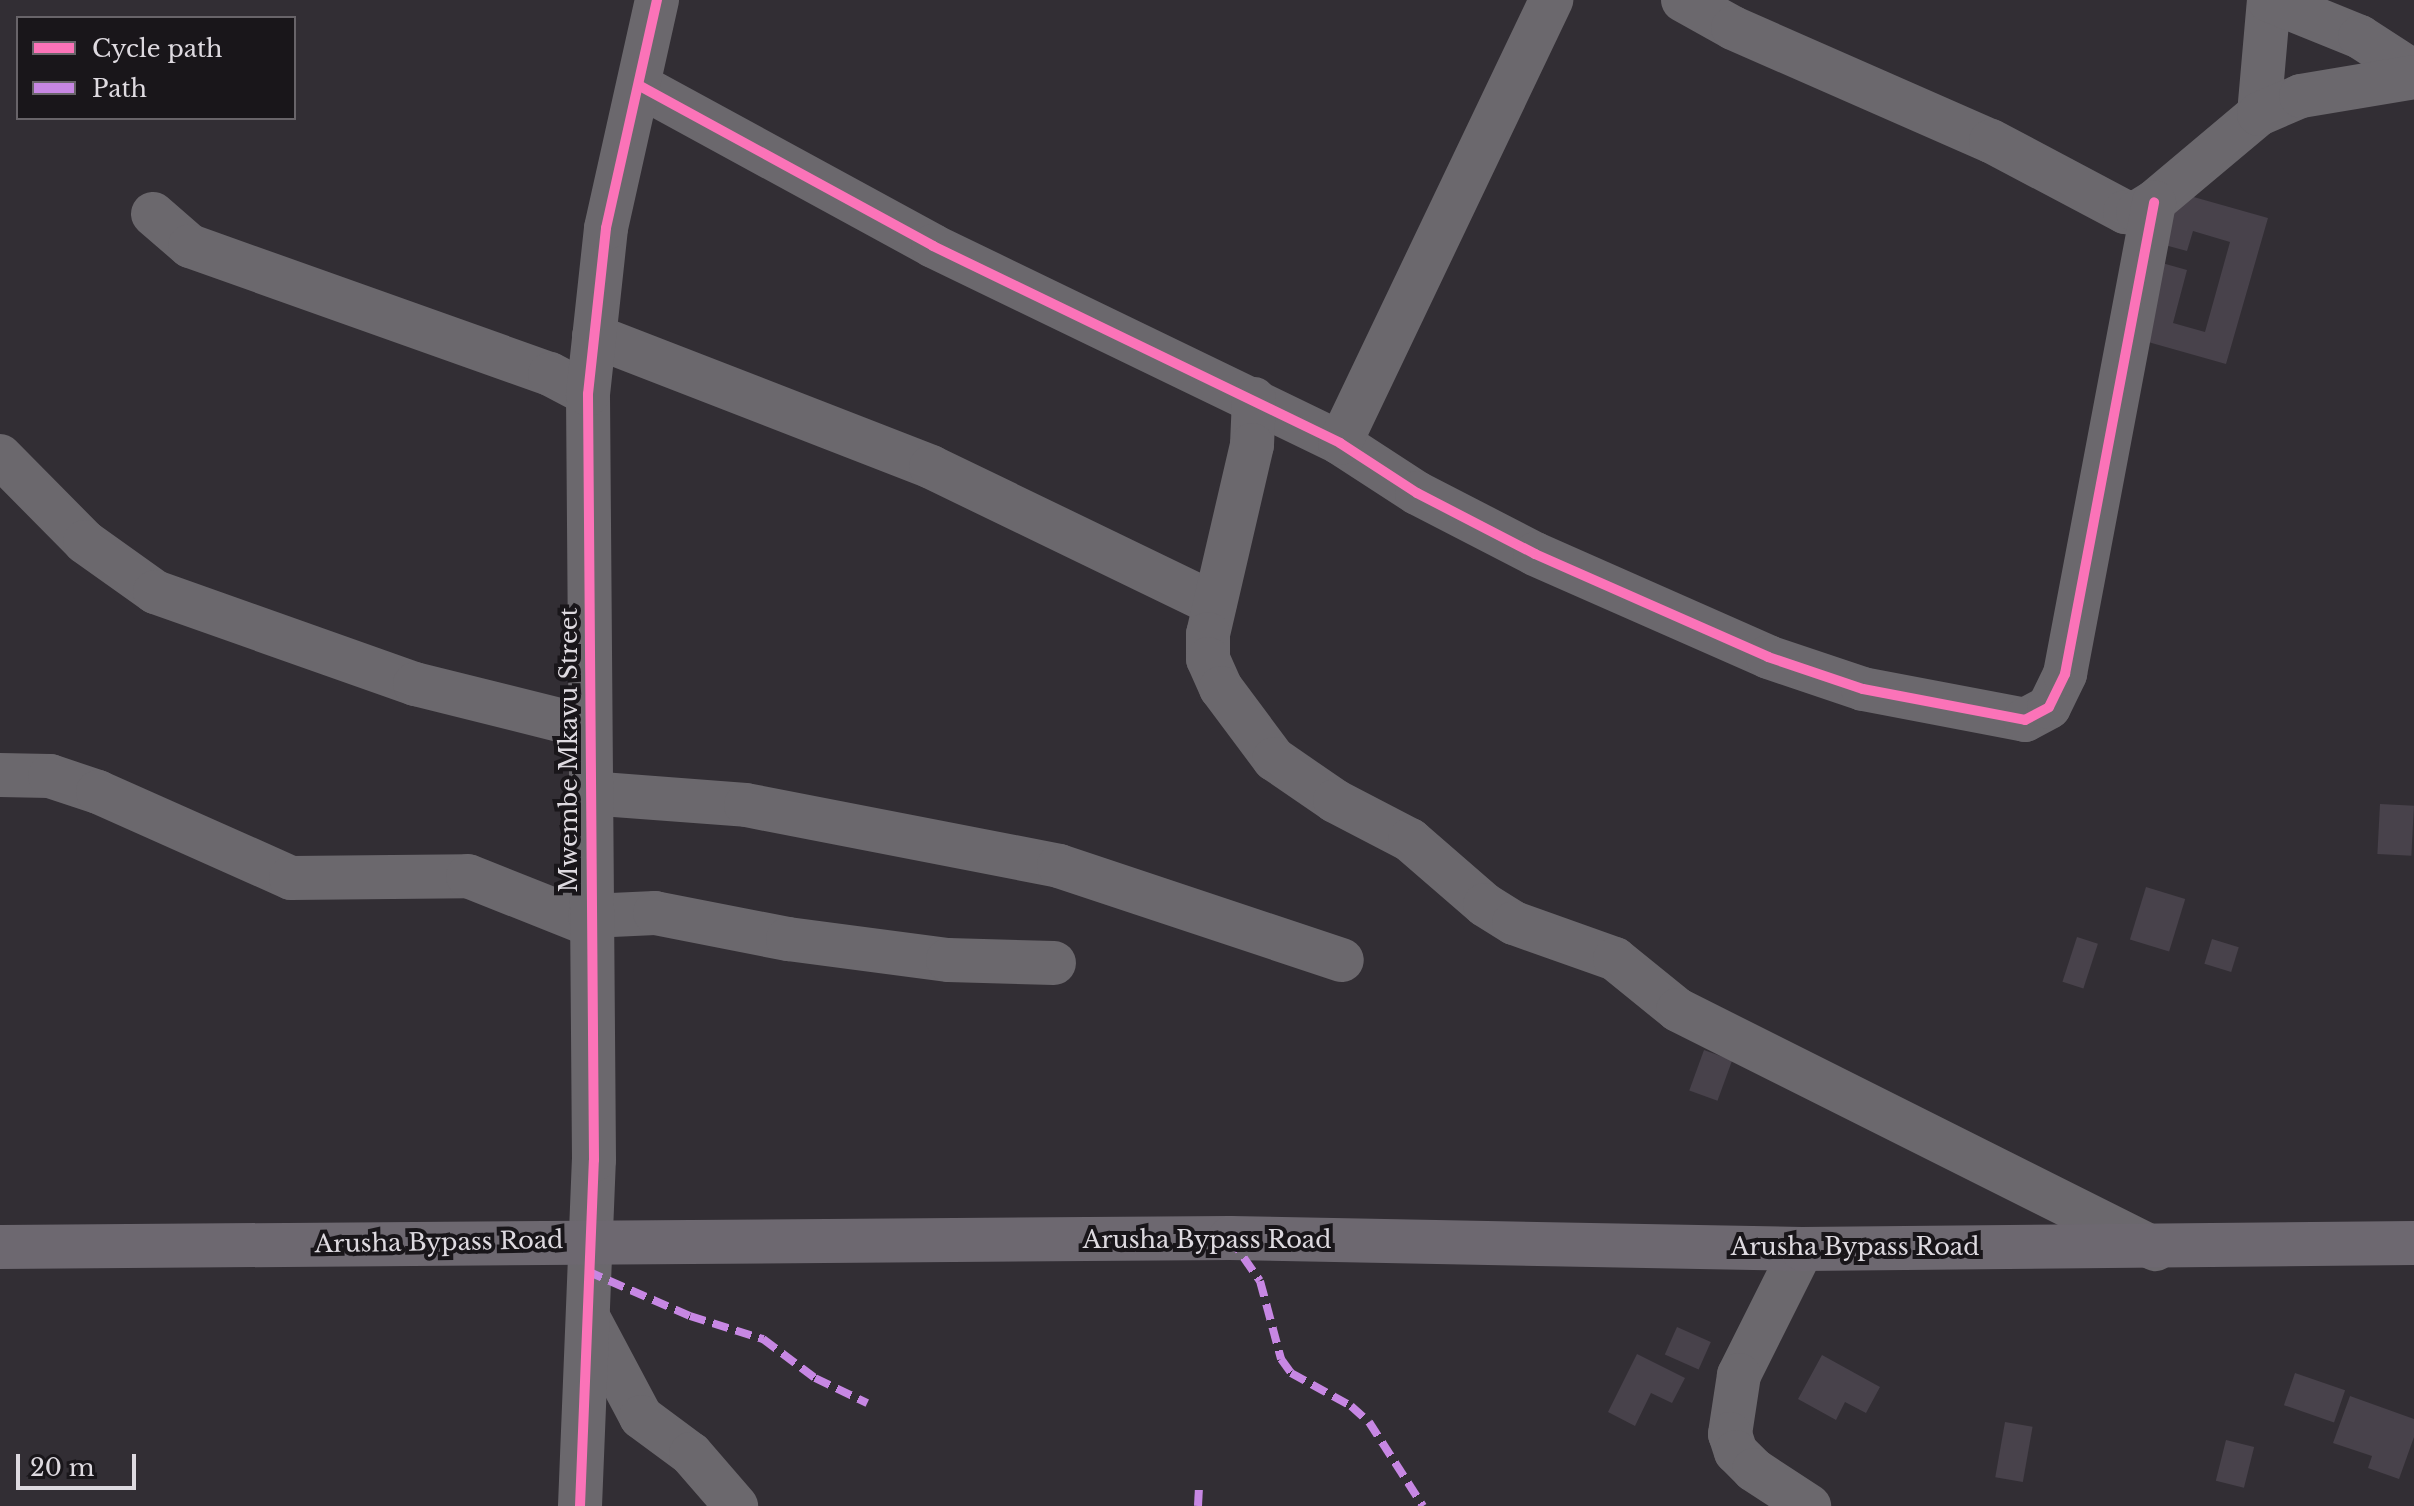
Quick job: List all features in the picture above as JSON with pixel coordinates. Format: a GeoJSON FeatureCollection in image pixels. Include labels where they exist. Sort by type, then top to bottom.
{"type":"FeatureCollection","features":[{"type":"Feature","properties":{"kind":"main road","name":"Arusha Bypass Road"},"geometry":{"type":"LineString","coordinates":[[0,1247],[589,1240],[1230,1238],[1802,1249],[2155,1249],[2414,1243]]}},
{"type":"Feature","properties":{"kind":"street","name":"Mwembe Mkavu Street"},"geometry":{"type":"LineString","coordinates":[[580,1506],[594,1160],[588,793],[588,394],[606,228],[657,0]]}},
{"type":"Feature","properties":{"kind":"street"},"geometry":{"type":"LineString","coordinates":[[1340,443],[1551,0]]}},
{"type":"Feature","properties":{"kind":"street"},"geometry":{"type":"LineString","coordinates":[[1683,0],[1733,28],[1991,141],[2110,207],[2138,212],[2259,114],[2301,96],[2414,74]]}},
{"type":"Feature","properties":{"kind":"street"},"geometry":{"type":"LineString","coordinates":[[2259,114],[2269,0],[2360,37],[2414,74]]}},
{"type":"Feature","properties":{"kind":"street"},"geometry":{"type":"LineString","coordinates":[[640,86],[933,246],[1340,443],[1417,493],[1535,554],[1768,657],[1863,689],[2025,720],[2049,707],[2065,674],[2154,202]]}},
{"type":"Feature","properties":{"kind":"street"},"geometry":{"type":"LineString","coordinates":[[153,214],[190,246],[550,374],[588,394]]}},
{"type":"Feature","properties":{"kind":"street"},"geometry":{"type":"LineString","coordinates":[[594,336],[931,467],[1215,604]]}},
{"type":"Feature","properties":{"kind":"street"},"geometry":{"type":"LineString","coordinates":[[1254,399],[1252,445],[1215,604],[1208,659],[1221,688],[1260,744],[1302,781],[1410,840],[1485,905],[1514,923],[1615,959],[1690,1016],[2155,1249]]}},
{"type":"Feature","properties":{"kind":"street"},"geometry":{"type":"LineString","coordinates":[[0,456],[97,552],[155,592],[415,684],[588,727]]}},
{"type":"Feature","properties":{"kind":"street"},"geometry":{"type":"LineString","coordinates":[[0,775],[50,776],[98,792],[291,878],[432,872],[468,876],[590,921],[655,913],[788,939],[948,960],[1054,963]]}},
{"type":"Feature","properties":{"kind":"street"},"geometry":{"type":"LineString","coordinates":[[588,793],[746,805],[1059,866],[1342,960]]}},
{"type":"Feature","properties":{"kind":"street"},"geometry":{"type":"LineString","coordinates":[[1802,1249],[1739,1375],[1730,1434],[1736,1452],[1754,1470],[1809,1506]]}},
{"type":"Feature","properties":{"kind":"street"},"geometry":{"type":"LineString","coordinates":[[586,1313],[641,1417],[691,1454],[736,1506]]}},
{"type":"Feature","properties":{"kind":"building"},"geometry":{"type":"Polygon","coordinates":[[[2176,192],[2268,218],[2226,364],[2141,340],[2162,263],[2187,270],[2173,323],[2205,332],[2230,242],[2193,231],[2187,251],[2161,244],[2176,192]]]}},
{"type":"Feature","properties":{"kind":"building"},"geometry":{"type":"Polygon","coordinates":[[[2380,804],[2414,806],[2411,856],[2377,854],[2380,804]]]}},
{"type":"Feature","properties":{"kind":"building"},"geometry":{"type":"Polygon","coordinates":[[[2146,887],[2185,899],[2169,952],[2130,940],[2146,887]]]}},
{"type":"Feature","properties":{"kind":"building"},"geometry":{"type":"Polygon","coordinates":[[[2077,937],[2098,944],[2083,988],[2062,982],[2077,937]]]}},
{"type":"Feature","properties":{"kind":"building"},"geometry":{"type":"Polygon","coordinates":[[[2212,939],[2239,947],[2231,972],[2204,964],[2212,939]]]}},
{"type":"Feature","properties":{"kind":"building"},"geometry":{"type":"Polygon","coordinates":[[[1704,1050],[1732,1060],[1717,1101],[1689,1090],[1704,1050]]]}},
{"type":"Feature","properties":{"kind":"building"},"geometry":{"type":"Polygon","coordinates":[[[1677,1327],[1711,1342],[1699,1369],[1665,1354],[1677,1327]]]}},
{"type":"Feature","properties":{"kind":"building"},"geometry":{"type":"Polygon","coordinates":[[[1637,1354],[1685,1378],[1672,1403],[1651,1393],[1635,1426],[1608,1412],[1637,1354]]]}},
{"type":"Feature","properties":{"kind":"building"},"geometry":{"type":"Polygon","coordinates":[[[1822,1355],[1880,1387],[1866,1413],[1845,1402],[1836,1420],[1798,1399],[1822,1355]]]}},
{"type":"Feature","properties":{"kind":"building"},"geometry":{"type":"Polygon","coordinates":[[[2295,1373],[2345,1390],[2334,1422],[2284,1405],[2295,1373]]]}},
{"type":"Feature","properties":{"kind":"building"},"geometry":{"type":"Polygon","coordinates":[[[2350,1396],[2414,1419],[2414,1437],[2399,1479],[2368,1468],[2372,1456],[2333,1443],[2350,1396]]]}},
{"type":"Feature","properties":{"kind":"building"},"geometry":{"type":"Polygon","coordinates":[[[2005,1422],[2033,1427],[2023,1482],[1995,1477],[2005,1422]]]}},
{"type":"Feature","properties":{"kind":"building"},"geometry":{"type":"Polygon","coordinates":[[[2226,1440],[2254,1447],[2244,1488],[2216,1481],[2226,1440]]]}},
{"type":"Feature","properties":{"kind":"marked path"},"geometry":{"type":"LineString","coordinates":[[1230,1238],[1260,1281],[1281,1359],[1291,1373],[1351,1406],[1369,1422],[1423,1506]]}},
{"type":"Feature","properties":{"kind":"marked path"},"geometry":{"type":"LineString","coordinates":[[587,1271],[690,1316],[763,1339],[815,1378],[867,1403]]}},
{"type":"Feature","properties":{"kind":"marked path"},"geometry":{"type":"LineString","coordinates":[[1198,1506],[1199,1488]]}},
{"type":"Feature","properties":{"kind":"cycle path"},"geometry":{"type":"LineString","coordinates":[[580,1506],[594,1160],[588,394],[606,228],[657,0]]}},
{"type":"Feature","properties":{"kind":"cycle path"},"geometry":{"type":"LineString","coordinates":[[640,86],[933,246],[1340,443],[1417,493],[1535,554],[1768,657],[1863,689],[2025,720],[2049,707],[2065,674],[2154,202]]}}]}
